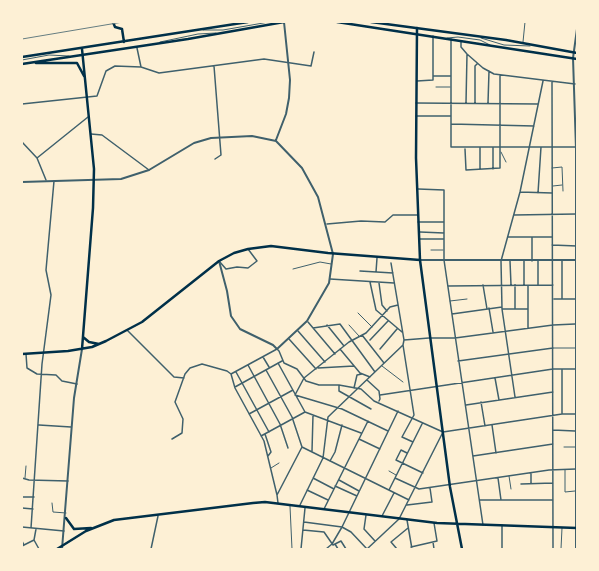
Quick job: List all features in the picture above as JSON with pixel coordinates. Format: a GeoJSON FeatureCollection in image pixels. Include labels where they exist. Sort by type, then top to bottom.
{"type":"FeatureCollection","features":[{"type":"Feature","properties":{"kind":"main road"},"geometry":{"type":"LineString","coordinates":[[112,22],[115,27],[122,30],[124,42]]}},
{"type":"Feature","properties":{"kind":"main road"},"geometry":{"type":"LineString","coordinates":[[22,58],[248,22]]}},
{"type":"Feature","properties":{"kind":"main road"},"geometry":{"type":"LineString","coordinates":[[22,64],[136,47],[284,22]]}},
{"type":"Feature","properties":{"kind":"main road"},"geometry":{"type":"LineString","coordinates":[[337,22],[575,58]]}},
{"type":"Feature","properties":{"kind":"main road"},"geometry":{"type":"LineString","coordinates":[[372,22],[523,43],[575,53]]}},
{"type":"Feature","properties":{"kind":"main road"},"geometry":{"type":"LineString","coordinates":[[416,28],[417,189],[420,260],[429,338],[450,485],[462,549]]}},
{"type":"Feature","properties":{"kind":"main road"},"geometry":{"type":"LineString","coordinates":[[82,49],[91,134],[94,181],[82,349]]}},
{"type":"Feature","properties":{"kind":"main road"},"geometry":{"type":"LineString","coordinates":[[34,62],[77,63],[84,76]]}},
{"type":"Feature","properties":{"kind":"main road"},"geometry":{"type":"LineString","coordinates":[[22,354],[82,349],[99,344],[142,322],[219,261],[234,253],[248,249],[270,246],[333,254],[420,260]]}},
{"type":"Feature","properties":{"kind":"main road"},"geometry":{"type":"LineString","coordinates":[[83,337],[89,342],[99,344]]}},
{"type":"Feature","properties":{"kind":"main road"},"geometry":{"type":"LineString","coordinates":[[57,549],[62,548],[94,528],[114,520],[253,503],[278,504],[434,523],[576,528]]}},
{"type":"Feature","properties":{"kind":"main road"},"geometry":{"type":"LineString","coordinates":[[66,518],[74,528],[94,528]]}},
{"type":"Feature","properties":{"kind":"street"},"geometry":{"type":"LineString","coordinates":[[276,141],[286,114],[289,98],[288,64],[284,22]]}},
{"type":"Feature","properties":{"kind":"street"},"geometry":{"type":"LineString","coordinates":[[576,549],[575,53],[577,29]]}},
{"type":"Feature","properties":{"kind":"street"},"geometry":{"type":"LineString","coordinates":[[416,81],[433,80],[433,36]]}},
{"type":"Feature","properties":{"kind":"street"},"geometry":{"type":"LineString","coordinates":[[451,39],[451,147],[576,147]]}},
{"type":"Feature","properties":{"kind":"street"},"geometry":{"type":"LineString","coordinates":[[461,41],[461,47],[467,54],[489,71],[500,76],[575,84]]}},
{"type":"Feature","properties":{"kind":"street"},"geometry":{"type":"LineString","coordinates":[[136,47],[141,67]]}},
{"type":"Feature","properties":{"kind":"street"},"geometry":{"type":"LineString","coordinates":[[22,104],[97,96],[99,94],[106,71],[115,66],[141,67],[160,73],[264,59],[288,64],[311,66],[314,52]]}},
{"type":"Feature","properties":{"kind":"street"},"geometry":{"type":"LineString","coordinates":[[466,103],[467,54]]}},
{"type":"Feature","properties":{"kind":"street"},"geometry":{"type":"LineString","coordinates":[[475,103],[475,66],[478,63]]}},
{"type":"Feature","properties":{"kind":"street"},"geometry":{"type":"LineString","coordinates":[[214,65],[221,155],[216,159]]}},
{"type":"Feature","properties":{"kind":"street"},"geometry":{"type":"LineString","coordinates":[[488,103],[489,71]]}},
{"type":"Feature","properties":{"kind":"street"},"geometry":{"type":"LineString","coordinates":[[433,76],[450,76]]}},
{"type":"Feature","properties":{"kind":"street"},"geometry":{"type":"LineString","coordinates":[[465,148],[466,170],[500,168],[500,76]]}},
{"type":"Feature","properties":{"kind":"street"},"geometry":{"type":"LineString","coordinates":[[515,397],[502,308],[500,285],[501,261],[520,192],[543,81]]}},
{"type":"Feature","properties":{"kind":"street"},"geometry":{"type":"LineString","coordinates":[[552,82],[553,549]]}},
{"type":"Feature","properties":{"kind":"street"},"geometry":{"type":"LineString","coordinates":[[416,103],[538,104]]}},
{"type":"Feature","properties":{"kind":"street"},"geometry":{"type":"LineString","coordinates":[[416,116],[450,116]]}},
{"type":"Feature","properties":{"kind":"street"},"geometry":{"type":"LineString","coordinates":[[37,158],[88,117]]}},
{"type":"Feature","properties":{"kind":"street"},"geometry":{"type":"LineString","coordinates":[[450,124],[534,126]]}},
{"type":"Feature","properties":{"kind":"street"},"geometry":{"type":"LineString","coordinates":[[91,134],[102,135],[149,170]]}},
{"type":"Feature","properties":{"kind":"street"},"geometry":{"type":"LineString","coordinates":[[22,182],[121,179],[149,170],[194,143],[219,137],[252,136],[276,141],[302,168],[318,197],[327,224],[333,254],[330,279],[307,321],[298,331],[277,349],[230,374]]}},
{"type":"Feature","properties":{"kind":"street"},"geometry":{"type":"LineString","coordinates":[[22,142],[37,158],[46,182]]}},
{"type":"Feature","properties":{"kind":"street"},"geometry":{"type":"LineString","coordinates":[[538,193],[541,147]]}},
{"type":"Feature","properties":{"kind":"street"},"geometry":{"type":"LineString","coordinates":[[480,148],[480,169]]}},
{"type":"Feature","properties":{"kind":"street"},"geometry":{"type":"LineString","coordinates":[[493,148],[493,169]]}},
{"type":"Feature","properties":{"kind":"street"},"geometry":{"type":"LineString","coordinates":[[32,528],[42,375],[52,295],[46,270],[54,181]]}},
{"type":"Feature","properties":{"kind":"street"},"geometry":{"type":"LineString","coordinates":[[417,189],[444,190],[444,260],[483,525]]}},
{"type":"Feature","properties":{"kind":"street"},"geometry":{"type":"LineString","coordinates":[[520,192],[552,193]]}},
{"type":"Feature","properties":{"kind":"street"},"geometry":{"type":"LineString","coordinates":[[327,224],[361,221],[385,222],[393,214],[418,215]]}},
{"type":"Feature","properties":{"kind":"street"},"geometry":{"type":"LineString","coordinates":[[514,215],[576,214]]}},
{"type":"Feature","properties":{"kind":"street"},"geometry":{"type":"LineString","coordinates":[[418,222],[444,222]]}},
{"type":"Feature","properties":{"kind":"street"},"geometry":{"type":"LineString","coordinates":[[419,232],[444,233]]}},
{"type":"Feature","properties":{"kind":"street"},"geometry":{"type":"LineString","coordinates":[[508,237],[552,237]]}},
{"type":"Feature","properties":{"kind":"street"},"geometry":{"type":"LineString","coordinates":[[532,237],[532,261]]}},
{"type":"Feature","properties":{"kind":"street"},"geometry":{"type":"LineString","coordinates":[[419,239],[444,239]]}},
{"type":"Feature","properties":{"kind":"street"},"geometry":{"type":"LineString","coordinates":[[552,245],[576,246]]}},
{"type":"Feature","properties":{"kind":"street"},"geometry":{"type":"LineString","coordinates":[[219,261],[226,269],[237,267],[248,268],[257,261],[248,249]]}},
{"type":"Feature","properties":{"kind":"street"},"geometry":{"type":"LineString","coordinates":[[376,272],[377,258]]}},
{"type":"Feature","properties":{"kind":"street"},"geometry":{"type":"LineString","coordinates":[[420,260],[576,260]]}},
{"type":"Feature","properties":{"kind":"street"},"geometry":{"type":"LineString","coordinates":[[562,260],[562,299]]}},
{"type":"Feature","properties":{"kind":"street"},"geometry":{"type":"LineString","coordinates":[[219,261],[227,291],[231,316],[240,329],[273,345],[283,360],[288,365],[298,369],[304,378],[312,384],[339,385],[361,389],[374,401],[378,401],[422,424],[443,432],[552,417],[562,414],[576,414]]}},
{"type":"Feature","properties":{"kind":"street"},"geometry":{"type":"LineString","coordinates":[[510,261],[511,285]]}},
{"type":"Feature","properties":{"kind":"street"},"geometry":{"type":"LineString","coordinates":[[524,261],[524,285]]}},
{"type":"Feature","properties":{"kind":"street"},"geometry":{"type":"LineString","coordinates":[[538,261],[538,285]]}},
{"type":"Feature","properties":{"kind":"street"},"geometry":{"type":"LineString","coordinates":[[391,263],[404,340],[403,345],[414,415],[402,437],[413,442]]}},
{"type":"Feature","properties":{"kind":"street"},"geometry":{"type":"LineString","coordinates":[[360,271],[393,273]]}},
{"type":"Feature","properties":{"kind":"street"},"geometry":{"type":"LineString","coordinates":[[330,279],[394,283]]}},
{"type":"Feature","properties":{"kind":"street"},"geometry":{"type":"LineString","coordinates":[[370,282],[376,310],[402,332]]}},
{"type":"Feature","properties":{"kind":"street"},"geometry":{"type":"LineString","coordinates":[[380,283],[382,306],[387,310]]}},
{"type":"Feature","properties":{"kind":"street"},"geometry":{"type":"LineString","coordinates":[[483,285],[493,333]]}},
{"type":"Feature","properties":{"kind":"street"},"geometry":{"type":"LineString","coordinates":[[515,285],[515,309]]}},
{"type":"Feature","properties":{"kind":"street"},"geometry":{"type":"LineString","coordinates":[[528,285],[528,328]]}},
{"type":"Feature","properties":{"kind":"street"},"geometry":{"type":"LineString","coordinates":[[448,286],[553,285]]}},
{"type":"Feature","properties":{"kind":"street"},"geometry":{"type":"LineString","coordinates":[[553,299],[576,299]]}},
{"type":"Feature","properties":{"kind":"street"},"geometry":{"type":"LineString","coordinates":[[295,395],[304,378],[352,340],[359,337],[372,327],[390,307],[398,305]]}},
{"type":"Feature","properties":{"kind":"street"},"geometry":{"type":"LineString","coordinates":[[452,314],[502,308],[528,309]]}},
{"type":"Feature","properties":{"kind":"street"},"geometry":{"type":"LineString","coordinates":[[307,321],[335,354]]}},
{"type":"Feature","properties":{"kind":"street"},"geometry":{"type":"LineString","coordinates":[[370,340],[388,321]]}},
{"type":"Feature","properties":{"kind":"street"},"geometry":{"type":"LineString","coordinates":[[313,328],[340,324],[375,372]]}},
{"type":"Feature","properties":{"kind":"street"},"geometry":{"type":"LineString","coordinates":[[404,340],[455,338],[553,325],[575,324]]}},
{"type":"Feature","properties":{"kind":"street"},"geometry":{"type":"LineString","coordinates":[[327,325],[344,346]]}},
{"type":"Feature","properties":{"kind":"street"},"geometry":{"type":"LineString","coordinates":[[380,349],[398,329]]}},
{"type":"Feature","properties":{"kind":"street"},"geometry":{"type":"LineString","coordinates":[[128,330],[174,377],[184,378]]}},
{"type":"Feature","properties":{"kind":"street"},"geometry":{"type":"LineString","coordinates":[[298,331],[325,362]]}},
{"type":"Feature","properties":{"kind":"street"},"geometry":{"type":"LineString","coordinates":[[362,335],[384,363]]}},
{"type":"Feature","properties":{"kind":"street"},"geometry":{"type":"LineString","coordinates":[[289,338],[317,368]]}},
{"type":"Feature","properties":{"kind":"street"},"geometry":{"type":"LineString","coordinates":[[299,507],[323,458],[328,420],[349,397],[403,345]]}},
{"type":"Feature","properties":{"kind":"street"},"geometry":{"type":"LineString","coordinates":[[458,361],[553,348]]}},
{"type":"Feature","properties":{"kind":"street"},"geometry":{"type":"LineString","coordinates":[[62,548],[66,518],[74,398],[82,349]]}},
{"type":"Feature","properties":{"kind":"street"},"geometry":{"type":"LineString","coordinates":[[340,349],[360,373],[370,377]]}},
{"type":"Feature","properties":{"kind":"street"},"geometry":{"type":"LineString","coordinates":[[26,354],[27,368],[37,374],[56,375],[62,381],[77,384]]}},
{"type":"Feature","properties":{"kind":"street"},"geometry":{"type":"LineString","coordinates":[[264,357],[270,368]]}},
{"type":"Feature","properties":{"kind":"street"},"geometry":{"type":"LineString","coordinates":[[235,387],[283,360]]}},
{"type":"Feature","properties":{"kind":"street"},"geometry":{"type":"LineString","coordinates":[[278,363],[305,412],[361,433]]}},
{"type":"Feature","properties":{"kind":"street"},"geometry":{"type":"LineString","coordinates":[[172,439],[182,433],[182,419],[175,402],[184,378],[190,368],[202,364],[215,367],[230,374],[235,387],[261,436],[271,469],[278,504]]}},
{"type":"Feature","properties":{"kind":"street"},"geometry":{"type":"LineString","coordinates":[[248,365],[280,426],[288,448]]}},
{"type":"Feature","properties":{"kind":"street"},"geometry":{"type":"LineString","coordinates":[[317,368],[354,366]]}},
{"type":"Feature","properties":{"kind":"street"},"geometry":{"type":"LineString","coordinates":[[380,395],[553,369],[576,369]]}},
{"type":"Feature","properties":{"kind":"street"},"geometry":{"type":"LineString","coordinates":[[562,369],[562,414]]}},
{"type":"Feature","properties":{"kind":"street"},"geometry":{"type":"LineString","coordinates":[[266,370],[292,419],[302,447],[409,500]]}},
{"type":"Feature","properties":{"kind":"street"},"geometry":{"type":"LineString","coordinates":[[236,371],[269,432]]}},
{"type":"Feature","properties":{"kind":"street"},"geometry":{"type":"LineString","coordinates":[[354,388],[357,375],[364,374]]}},
{"type":"Feature","properties":{"kind":"street"},"geometry":{"type":"LineString","coordinates":[[495,378],[499,400]]}},
{"type":"Feature","properties":{"kind":"street"},"geometry":{"type":"LineString","coordinates":[[367,380],[379,391],[380,395],[378,401]]}},
{"type":"Feature","properties":{"kind":"street"},"geometry":{"type":"LineString","coordinates":[[339,385],[338,391],[371,409]]}},
{"type":"Feature","properties":{"kind":"street"},"geometry":{"type":"LineString","coordinates":[[249,414],[293,390]]}},
{"type":"Feature","properties":{"kind":"street"},"geometry":{"type":"LineString","coordinates":[[465,405],[553,392]]}},
{"type":"Feature","properties":{"kind":"street"},"geometry":{"type":"LineString","coordinates":[[295,395],[338,408],[388,431]]}},
{"type":"Feature","properties":{"kind":"street"},"geometry":{"type":"LineString","coordinates":[[481,402],[485,426]]}},
{"type":"Feature","properties":{"kind":"street"},"geometry":{"type":"LineString","coordinates":[[334,544],[398,411]]}},
{"type":"Feature","properties":{"kind":"street"},"geometry":{"type":"LineString","coordinates":[[261,436],[305,412]]}},
{"type":"Feature","properties":{"kind":"street"},"geometry":{"type":"LineString","coordinates":[[312,452],[313,415]]}},
{"type":"Feature","properties":{"kind":"street"},"geometry":{"type":"LineString","coordinates":[[324,510],[368,421]]}},
{"type":"Feature","properties":{"kind":"street"},"geometry":{"type":"LineString","coordinates":[[389,490],[422,424]]}},
{"type":"Feature","properties":{"kind":"street"},"geometry":{"type":"LineString","coordinates":[[39,425],[72,427]]}},
{"type":"Feature","properties":{"kind":"street"},"geometry":{"type":"LineString","coordinates":[[330,461],[335,452],[342,425]]}},
{"type":"Feature","properties":{"kind":"street"},"geometry":{"type":"LineString","coordinates":[[492,426],[496,453]]}},
{"type":"Feature","properties":{"kind":"street"},"geometry":{"type":"LineString","coordinates":[[552,430],[575,431]]}},
{"type":"Feature","properties":{"kind":"street"},"geometry":{"type":"LineString","coordinates":[[304,522],[342,527],[351,532],[367,549],[399,519],[443,432]]}},
{"type":"Feature","properties":{"kind":"street"},"geometry":{"type":"LineString","coordinates":[[265,434],[271,452],[267,456]]}},
{"type":"Feature","properties":{"kind":"street"},"geometry":{"type":"LineString","coordinates":[[359,439],[380,449]]}},
{"type":"Feature","properties":{"kind":"street"},"geometry":{"type":"LineString","coordinates":[[473,456],[553,444]]}},
{"type":"Feature","properties":{"kind":"street"},"geometry":{"type":"LineString","coordinates":[[277,495],[302,447]]}},
{"type":"Feature","properties":{"kind":"street"},"geometry":{"type":"LineString","coordinates":[[407,453],[401,450],[396,460],[423,473]]}},
{"type":"Feature","properties":{"kind":"street"},"geometry":{"type":"LineString","coordinates":[[395,478],[416,488],[430,488],[553,470],[576,469]]}},
{"type":"Feature","properties":{"kind":"street"},"geometry":{"type":"LineString","coordinates":[[531,473],[531,483]]}},
{"type":"Feature","properties":{"kind":"street"},"geometry":{"type":"LineString","coordinates":[[22,478],[68,481]]}},
{"type":"Feature","properties":{"kind":"street"},"geometry":{"type":"LineString","coordinates":[[313,478],[357,496]]}},
{"type":"Feature","properties":{"kind":"street"},"geometry":{"type":"LineString","coordinates":[[498,478],[501,500]]}},
{"type":"Feature","properties":{"kind":"street"},"geometry":{"type":"LineString","coordinates":[[339,480],[359,491]]}},
{"type":"Feature","properties":{"kind":"street"},"geometry":{"type":"LineString","coordinates":[[521,484],[553,483]]}},
{"type":"Feature","properties":{"kind":"street"},"geometry":{"type":"LineString","coordinates":[[407,505],[432,502],[430,488]]}},
{"type":"Feature","properties":{"kind":"street"},"geometry":{"type":"LineString","coordinates":[[307,490],[328,500]]}},
{"type":"Feature","properties":{"kind":"street"},"geometry":{"type":"LineString","coordinates":[[382,517],[394,493]]}},
{"type":"Feature","properties":{"kind":"street"},"geometry":{"type":"LineString","coordinates":[[22,497],[34,497]]}},
{"type":"Feature","properties":{"kind":"street"},"geometry":{"type":"LineString","coordinates":[[480,500],[553,500]]}},
{"type":"Feature","properties":{"kind":"street"},"geometry":{"type":"LineString","coordinates":[[22,508],[33,509]]}},
{"type":"Feature","properties":{"kind":"street"},"geometry":{"type":"LineString","coordinates":[[301,549],[306,508]]}},
{"type":"Feature","properties":{"kind":"street"},"geometry":{"type":"LineString","coordinates":[[152,549],[156,518],[159,514]]}},
{"type":"Feature","properties":{"kind":"street"},"geometry":{"type":"LineString","coordinates":[[366,515],[364,529],[376,541]]}},
{"type":"Feature","properties":{"kind":"street"},"geometry":{"type":"LineString","coordinates":[[407,520],[411,548],[437,541],[434,523]]}},
{"type":"Feature","properties":{"kind":"street"},"geometry":{"type":"LineString","coordinates":[[502,525],[502,549]]}},
{"type":"Feature","properties":{"kind":"street"},"geometry":{"type":"LineString","coordinates":[[22,527],[64,531]]}},
{"type":"Feature","properties":{"kind":"street"},"geometry":{"type":"LineString","coordinates":[[397,549],[391,542],[408,528]]}},
{"type":"Feature","properties":{"kind":"street"},"geometry":{"type":"LineString","coordinates":[[36,529],[34,540],[39,549]]}},
{"type":"Feature","properties":{"kind":"street"},"geometry":{"type":"LineString","coordinates":[[303,530],[324,532],[338,549]]}},
{"type":"Feature","properties":{"kind":"street"},"geometry":{"type":"LineString","coordinates":[[22,541],[23,546],[34,540]]}},
{"type":"Feature","properties":{"kind":"street"},"geometry":{"type":"LineString","coordinates":[[326,549],[341,541],[346,549]]}},
{"type":"Feature","properties":{"kind":"street"},"geometry":{"type":"LineString","coordinates":[[433,542],[434,549]]}},
{"type":"Feature","properties":{"kind":"lane"},"geometry":{"type":"LineString","coordinates":[[201,30],[222,30],[269,22]]}},
{"type":"Feature","properties":{"kind":"lane"},"geometry":{"type":"LineString","coordinates":[[523,43],[525,22]]}},
{"type":"Feature","properties":{"kind":"lane"},"geometry":{"type":"LineString","coordinates":[[446,38],[458,37],[480,40],[490,45]]}},
{"type":"Feature","properties":{"kind":"lane"},"geometry":{"type":"LineString","coordinates":[[480,37],[488,41],[504,44],[533,46]]}},
{"type":"Feature","properties":{"kind":"lane"},"geometry":{"type":"LineString","coordinates":[[22,58],[49,55],[71,56]]}},
{"type":"Feature","properties":{"kind":"lane"},"geometry":{"type":"LineString","coordinates":[[436,87],[450,87]]}},
{"type":"Feature","properties":{"kind":"lane"},"geometry":{"type":"LineString","coordinates":[[501,152],[506,162]]}},
{"type":"Feature","properties":{"kind":"lane"},"geometry":{"type":"LineString","coordinates":[[552,168],[562,167],[563,191]]}},
{"type":"Feature","properties":{"kind":"lane"},"geometry":{"type":"LineString","coordinates":[[552,186],[562,185]]}},
{"type":"Feature","properties":{"kind":"lane"},"geometry":{"type":"LineString","coordinates":[[431,250],[444,250]]}},
{"type":"Feature","properties":{"kind":"lane"},"geometry":{"type":"LineString","coordinates":[[293,269],[320,262],[332,264]]}},
{"type":"Feature","properties":{"kind":"lane"},"geometry":{"type":"LineString","coordinates":[[450,302],[467,298]]}},
{"type":"Feature","properties":{"kind":"lane"},"geometry":{"type":"LineString","coordinates":[[358,313],[372,327]]}},
{"type":"Feature","properties":{"kind":"lane"},"geometry":{"type":"LineString","coordinates":[[349,325],[359,337]]}},
{"type":"Feature","properties":{"kind":"lane"},"geometry":{"type":"LineString","coordinates":[[553,348],[576,348]]}},
{"type":"Feature","properties":{"kind":"lane"},"geometry":{"type":"LineString","coordinates":[[382,366],[403,382]]}},
{"type":"Feature","properties":{"kind":"lane"},"geometry":{"type":"LineString","coordinates":[[564,447],[576,447]]}},
{"type":"Feature","properties":{"kind":"lane"},"geometry":{"type":"LineString","coordinates":[[271,469],[279,462]]}},
{"type":"Feature","properties":{"kind":"lane"},"geometry":{"type":"LineString","coordinates":[[25,479],[26,466]]}},
{"type":"Feature","properties":{"kind":"lane"},"geometry":{"type":"LineString","coordinates":[[565,470],[565,492],[576,491]]}},
{"type":"Feature","properties":{"kind":"lane"},"geometry":{"type":"LineString","coordinates":[[389,471],[397,475]]}},
{"type":"Feature","properties":{"kind":"lane"},"geometry":{"type":"LineString","coordinates":[[509,476],[511,489]]}},
{"type":"Feature","properties":{"kind":"lane"},"geometry":{"type":"LineString","coordinates":[[52,503],[53,512],[66,513]]}},
{"type":"Feature","properties":{"kind":"lane"},"geometry":{"type":"LineString","coordinates":[[290,506],[292,549]]}},
{"type":"Feature","properties":{"kind":"lane"},"geometry":{"type":"LineString","coordinates":[[561,549],[562,527]]}},
{"type":"Feature","properties":{"kind":"railway"},"geometry":{"type":"LineString","coordinates":[[22,39],[123,22]]}}]}
